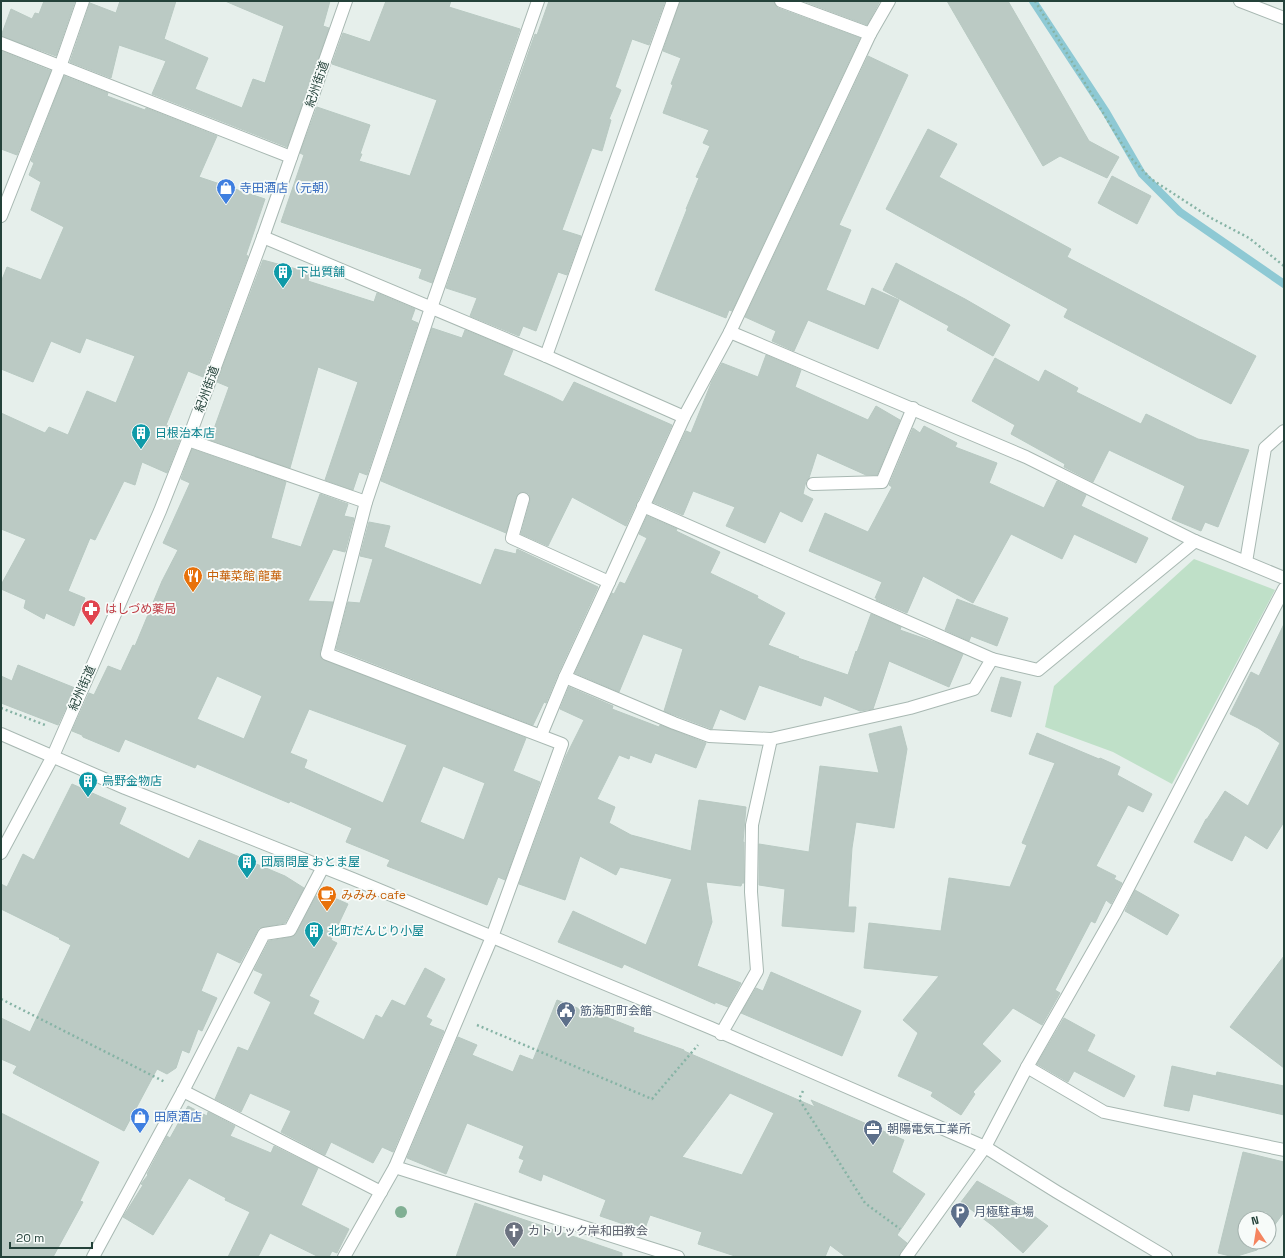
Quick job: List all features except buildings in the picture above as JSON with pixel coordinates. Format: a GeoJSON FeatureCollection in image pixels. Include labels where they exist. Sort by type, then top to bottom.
{"type":"FeatureCollection","features":[{"type":"Feature","properties":{"kind":"street"},"geometry":{"type":"LineString","coordinates":[[1,216],[60,67],[83,1]]}},
{"type":"Feature","properties":{"kind":"street","name":"紀州街道"},"geometry":{"type":"LineString","coordinates":[[1,853],[53,756],[160,511],[188,440],[263,237],[346,1]]}},
{"type":"Feature","properties":{"kind":"street"},"geometry":{"type":"LineString","coordinates":[[344,1257],[395,1168],[492,938],[562,744],[327,654],[366,502],[431,308],[538,1]]}},
{"type":"Feature","properties":{"kind":"street"},"geometry":{"type":"LineString","coordinates":[[546,356],[673,1]]}},
{"type":"Feature","properties":{"kind":"street"},"geometry":{"type":"LineString","coordinates":[[781,1],[870,34]]}},
{"type":"Feature","properties":{"kind":"street"},"geometry":{"type":"LineString","coordinates":[[541,735],[565,677],[610,582],[684,416],[730,332],[870,34],[889,1]]}},
{"type":"Feature","properties":{"kind":"street"},"geometry":{"type":"LineString","coordinates":[[1240,1],[1284,18]]}},
{"type":"Feature","properties":{"kind":"street"},"geometry":{"type":"LineString","coordinates":[[1,43],[291,157]]}},
{"type":"Feature","properties":{"kind":"street"},"geometry":{"type":"LineString","coordinates":[[263,237],[546,356],[684,416]]}},
{"type":"Feature","properties":{"kind":"street"},"geometry":{"type":"LineString","coordinates":[[730,332],[1026,457],[1195,541],[1284,578]]}},
{"type":"Feature","properties":{"kind":"street"},"geometry":{"type":"LineString","coordinates":[[813,484],[882,482],[913,408]]}},
{"type":"Feature","properties":{"kind":"street"},"geometry":{"type":"LineString","coordinates":[[1246,562],[1265,448],[1284,431]]}},
{"type":"Feature","properties":{"kind":"street"},"geometry":{"type":"LineString","coordinates":[[188,440],[366,502]]}},
{"type":"Feature","properties":{"kind":"street"},"geometry":{"type":"LineString","coordinates":[[523,499],[512,538],[610,582]]}},
{"type":"Feature","properties":{"kind":"street"},"geometry":{"type":"LineString","coordinates":[[643,506],[992,659],[1038,670],[1195,541]]}},
{"type":"Feature","properties":{"kind":"street"},"geometry":{"type":"LineString","coordinates":[[906,1257],[985,1147],[1027,1067],[1115,913],[1284,589]]}},
{"type":"Feature","properties":{"kind":"street"},"geometry":{"type":"LineString","coordinates":[[565,677],[674,723],[709,736],[771,739],[910,708],[974,689],[992,659]]}},
{"type":"Feature","properties":{"kind":"street"},"geometry":{"type":"LineString","coordinates":[[1,734],[125,788],[324,867],[716,1031],[985,1147],[1166,1257]]}},
{"type":"Feature","properties":{"kind":"street"},"geometry":{"type":"LineString","coordinates":[[716,1031],[757,971],[751,892],[752,825],[771,739]]}},
{"type":"Feature","properties":{"kind":"street"},"geometry":{"type":"LineString","coordinates":[[93,1257],[183,1091],[264,934],[290,930],[324,867]]}},
{"type":"Feature","properties":{"kind":"street"},"geometry":{"type":"LineString","coordinates":[[1027,1067],[1104,1112],[1284,1150]]}},
{"type":"Feature","properties":{"kind":"street"},"geometry":{"type":"LineString","coordinates":[[183,1091],[381,1192]]}},
{"type":"Feature","properties":{"kind":"street"},"geometry":{"type":"LineString","coordinates":[[395,1168],[678,1257]]}},
{"type":"Feature","properties":{"kind":"path"},"geometry":{"type":"LineString","coordinates":[[1035,1],[1130,157],[1151,179],[1210,218],[1249,238],[1284,266]]}},
{"type":"Feature","properties":{"kind":"path"},"geometry":{"type":"LineString","coordinates":[[1,708],[63,732]]}},
{"type":"Feature","properties":{"kind":"path"},"geometry":{"type":"LineString","coordinates":[[1,999],[183,1091]]}},
{"type":"Feature","properties":{"kind":"path"},"geometry":{"type":"LineString","coordinates":[[458,1017],[652,1099],[716,1031]]}},
{"type":"Feature","properties":{"kind":"path"},"geometry":{"type":"LineString","coordinates":[[813,1072],[799,1099],[865,1203],[917,1242]]}},
{"type":"Feature","properties":{"kind":"green space"},"geometry":{"type":"Polygon","coordinates":[[[1194,559],[1275,590],[1172,784],[1113,752],[1045,727],[1054,686],[1194,559]]]}},
{"type":"Feature","properties":{"kind":"waterway"},"geometry":{"type":"LineString","coordinates":[[1033,1],[1106,112],[1142,174],[1180,212],[1284,284]]}},
{"type":"Feature","properties":{"kind":"place","name":"寺田酒店（元朝）"},"geometry":{"type":"Point","coordinates":[226,205]}},
{"type":"Feature","properties":{"kind":"place","name":"下出質舗"},"geometry":{"type":"Point","coordinates":[283,289]}},
{"type":"Feature","properties":{"kind":"place","name":"日根治本店"},"geometry":{"type":"Point","coordinates":[141,450]}},
{"type":"Feature","properties":{"kind":"place","name":"中華菜館 龍華"},"geometry":{"type":"Point","coordinates":[193,593]}},
{"type":"Feature","properties":{"kind":"place","name":"はしづめ薬局"},"geometry":{"type":"Point","coordinates":[91,626]}},
{"type":"Feature","properties":{"kind":"place","name":"烏野金物店"},"geometry":{"type":"Point","coordinates":[88,798]}},
{"type":"Feature","properties":{"kind":"place","name":"団扇問屋 おとま屋"},"geometry":{"type":"Point","coordinates":[247,879]}},
{"type":"Feature","properties":{"kind":"place","name":"みみみ cafe"},"geometry":{"type":"Point","coordinates":[327,912]}},
{"type":"Feature","properties":{"kind":"place","name":"北町だんじり小屋"},"geometry":{"type":"Point","coordinates":[314,948]}},
{"type":"Feature","properties":{"kind":"place","name":"筋海町町会館"},"geometry":{"type":"Point","coordinates":[566,1028]}},
{"type":"Feature","properties":{"kind":"place","name":"田原酒店"},"geometry":{"type":"Point","coordinates":[140,1134]}},
{"type":"Feature","properties":{"kind":"place","name":"朝陽電気工業所"},"geometry":{"type":"Point","coordinates":[873,1146]}},
{"type":"Feature","properties":{"kind":"place","name":"月極駐車場"},"geometry":{"type":"Point","coordinates":[960,1229]}},
{"type":"Feature","properties":{"kind":"place","name":"カトリック岸和田教会"},"geometry":{"type":"Point","coordinates":[514,1248]}}]}
